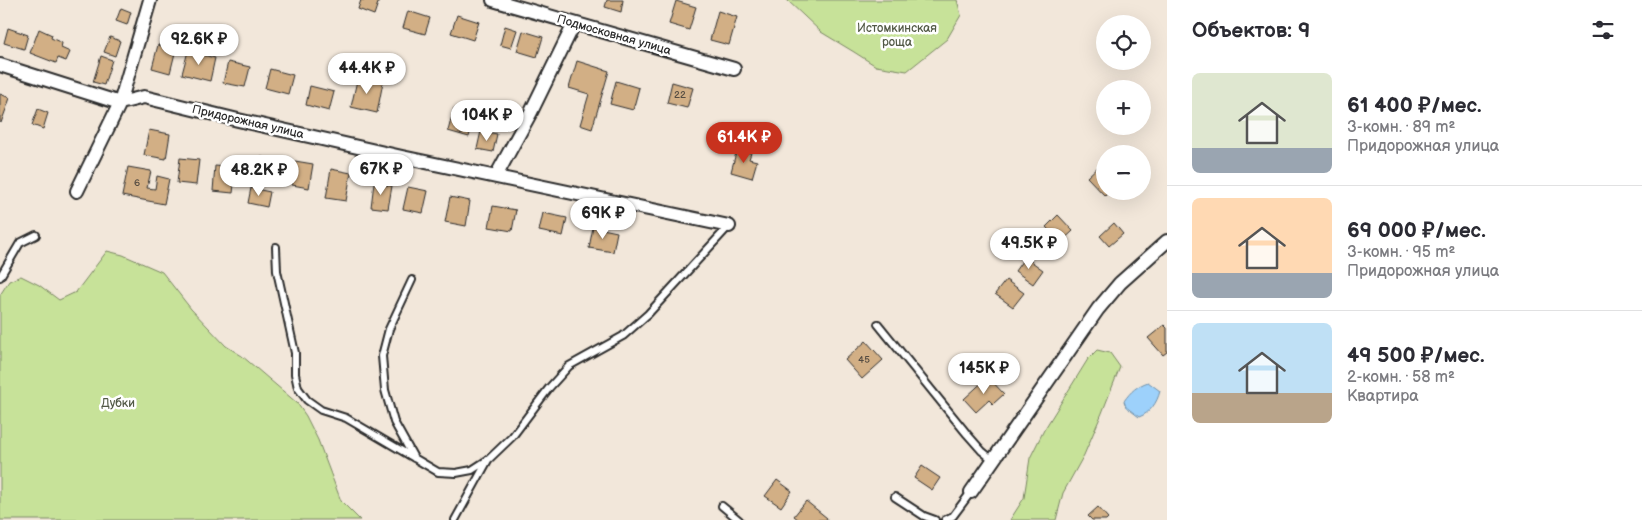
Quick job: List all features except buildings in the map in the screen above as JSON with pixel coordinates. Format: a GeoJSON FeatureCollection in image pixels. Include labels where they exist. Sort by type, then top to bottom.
{"type":"FeatureCollection","features":[{"type":"Feature","properties":{"kind":"street"},"geometry":{"type":"LineString","coordinates":[[77,191],[120,102],[150,0]]}},
{"type":"Feature","properties":{"kind":"street","name":"Подмосковная улица"},"geometry":{"type":"LineString","coordinates":[[493,0],[734,69]]}},
{"type":"Feature","properties":{"kind":"street"},"geometry":{"type":"LineString","coordinates":[[496,176],[531,112],[574,24]]}},
{"type":"Feature","properties":{"kind":"street"},"geometry":{"type":"LineString","coordinates":[[0,65],[120,102]]}},
{"type":"Feature","properties":{"kind":"street","name":"Придорожная улица"},"geometry":{"type":"LineString","coordinates":[[120,102],[144,97],[238,120],[729,226]]}},
{"type":"Feature","properties":{"kind":"street"},"geometry":{"type":"LineString","coordinates":[[971,492],[1098,309],[1120,283],[1167,241]]}},
{"type":"Feature","properties":{"kind":"lane"},"geometry":{"type":"LineString","coordinates":[[276,247],[277,271],[294,345],[295,374],[298,388],[307,400],[321,410],[346,418],[438,472],[456,473],[472,470],[489,459],[512,437],[549,388],[569,366],[623,336],[648,314],[729,226]]}},
{"type":"Feature","properties":{"kind":"lane"},"geometry":{"type":"LineString","coordinates":[[0,277],[20,243],[36,235]]}},
{"type":"Feature","properties":{"kind":"lane"},"geometry":{"type":"LineString","coordinates":[[412,280],[388,329],[382,356],[385,390],[394,422],[414,459]]}},
{"type":"Feature","properties":{"kind":"lane"},"geometry":{"type":"LineString","coordinates":[[878,324],[967,434],[993,460]]}},
{"type":"Feature","properties":{"kind":"lane"},"geometry":{"type":"LineString","coordinates":[[455,520],[489,459]]}},
{"type":"Feature","properties":{"kind":"lane"},"geometry":{"type":"LineString","coordinates":[[945,520],[953,516],[971,492]]}},
{"type":"Feature","properties":{"kind":"lane"},"geometry":{"type":"LineString","coordinates":[[895,497],[924,516],[935,520]]}},
{"type":"Feature","properties":{"kind":"lane"},"geometry":{"type":"LineString","coordinates":[[722,506],[739,520]]}},
{"type":"Feature","properties":{"kind":"green space","name":"Истомкинская роща"},"geometry":{"type":"Polygon","coordinates":[[[787,0],[957,0],[961,15],[947,39],[907,71],[876,66],[821,32],[787,0]]]}},
{"type":"Feature","properties":{"kind":"green space","name":"Дубки"},"geometry":{"type":"Polygon","coordinates":[[[107,251],[123,255],[162,272],[191,309],[226,346],[242,356],[297,403],[318,440],[341,501],[360,520],[0,520],[0,295],[9,281],[21,276],[39,285],[59,300],[76,292],[107,251]]]}},
{"type":"Feature","properties":{"kind":"green space"},"geometry":{"type":"Polygon","coordinates":[[[1097,350],[1110,353],[1120,367],[1084,455],[1063,493],[1056,520],[1010,520],[1024,498],[1030,458],[1044,430],[1088,359],[1097,350]]]}},
{"type":"Feature","properties":{"kind":"water"},"geometry":{"type":"Polygon","coordinates":[[[1148,382],[1160,391],[1152,407],[1139,417],[1126,407],[1124,401],[1134,389],[1148,382]]]}}]}
